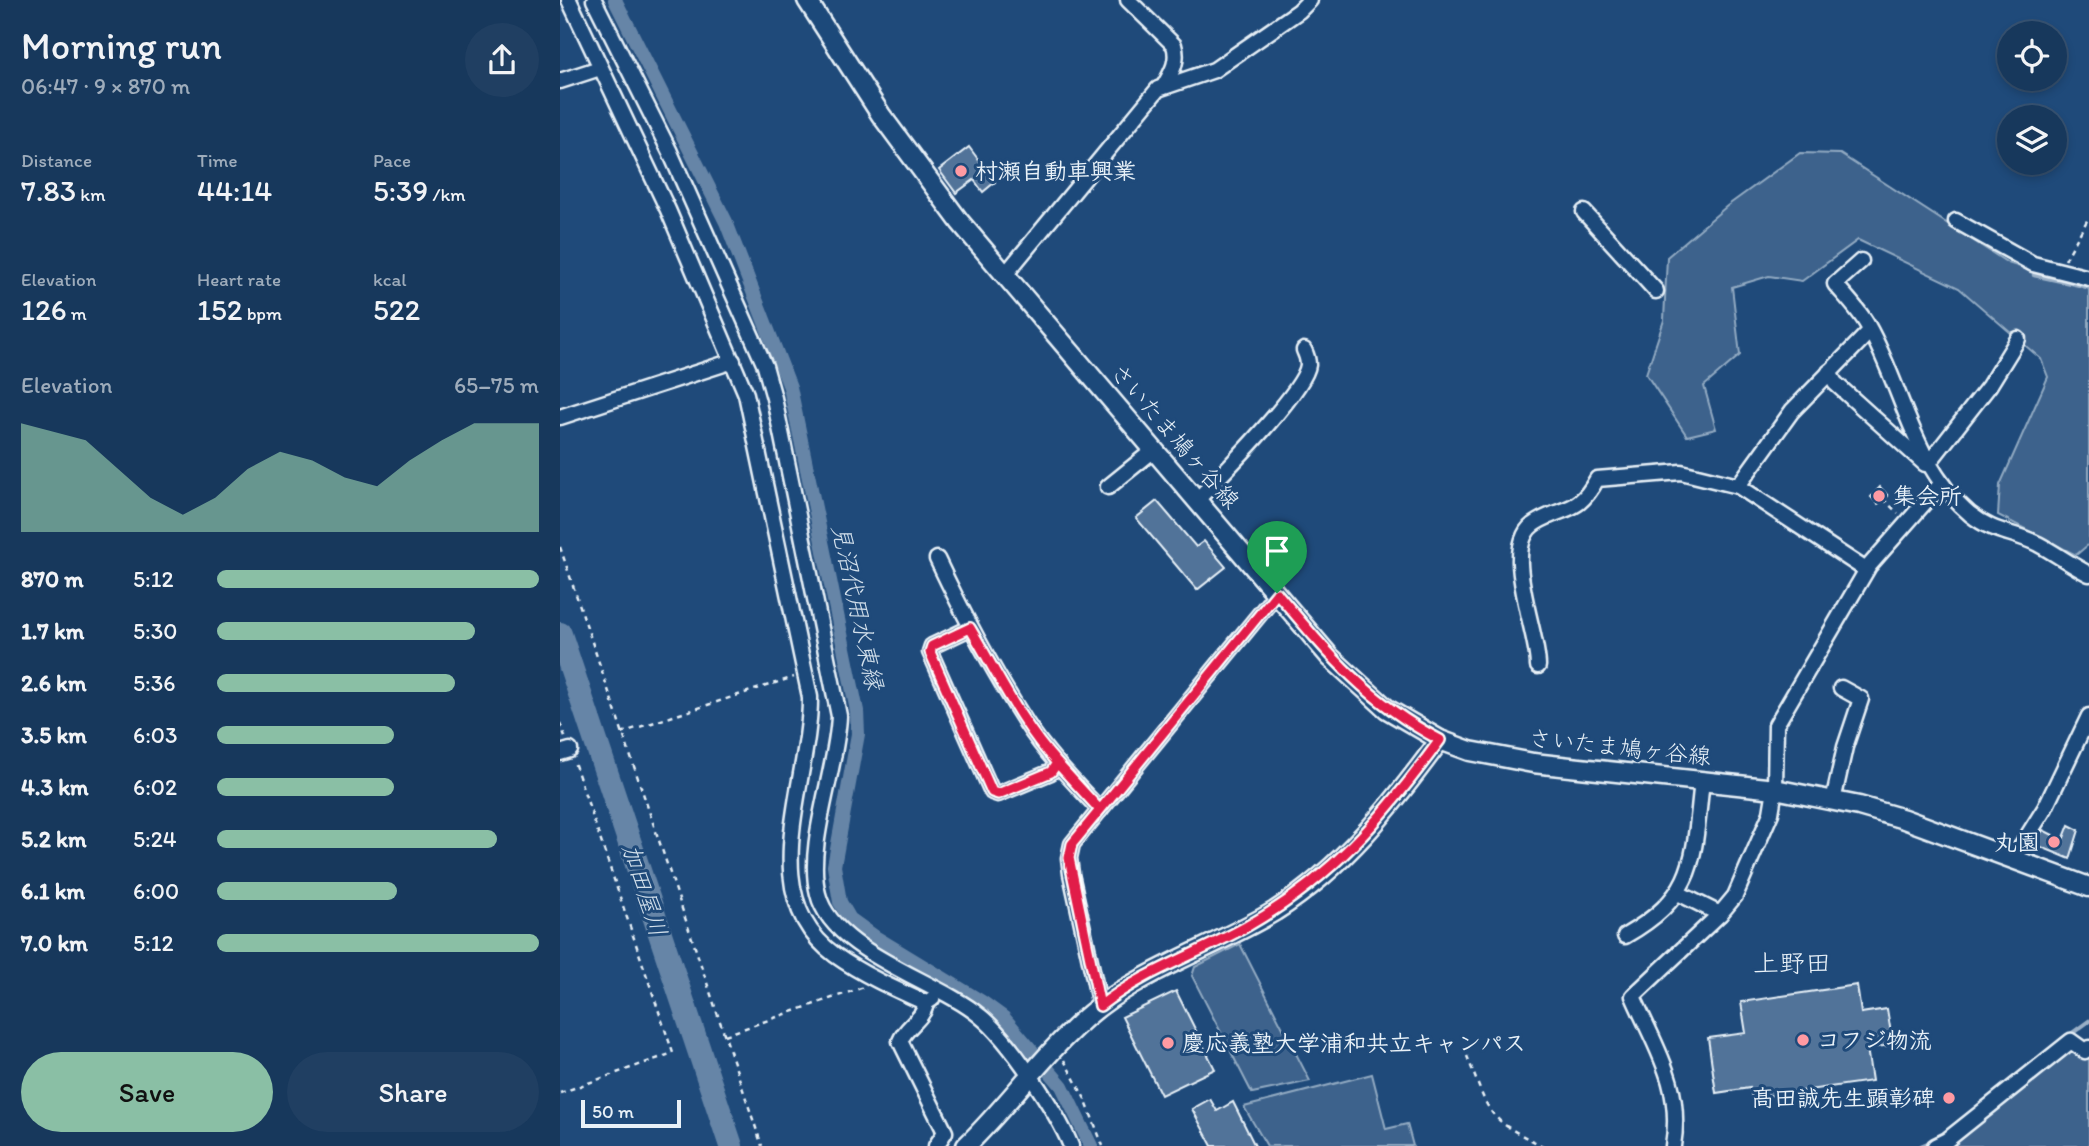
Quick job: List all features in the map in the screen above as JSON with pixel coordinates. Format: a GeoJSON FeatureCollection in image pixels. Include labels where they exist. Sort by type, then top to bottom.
{"type":"FeatureCollection","features":[{"type":"Feature","properties":{"kind":"main road","name":"さいたま鳩ヶ谷線"},"geometry":{"type":"LineString","coordinates":[[807,0],[889,127],[1004,276],[1363,690],[1395,715],[1440,740],[1502,759],[1775,789],[1833,801],[1905,819],[2089,887]]}},
{"type":"Feature","properties":{"kind":"main road"},"geometry":{"type":"LineString","coordinates":[[966,1146],[1031,1075],[1056,1053],[1100,1006],[1142,979],[1243,929],[1311,885],[1385,814],[1440,740]]}},
{"type":"Feature","properties":{"kind":"street"},"geometry":{"type":"LineString","coordinates":[[569,0],[668,210],[746,394],[807,673],[811,725],[790,842],[794,892],[800,914],[813,934],[835,955],[874,978],[926,1003]]}},
{"type":"Feature","properties":{"kind":"street"},"geometry":{"type":"LineString","coordinates":[[594,0],[670,152],[765,366],[783,432],[839,716],[838,736],[816,853],[818,895],[832,922],[844,933],[983,1017],[1031,1075],[1071,1146]]}},
{"type":"Feature","properties":{"kind":"street"},"geometry":{"type":"LineString","coordinates":[[1128,0],[1174,45],[1177,55],[1175,68],[1164,86]]}},
{"type":"Feature","properties":{"kind":"street"},"geometry":{"type":"LineString","coordinates":[[1004,276],[1158,89],[1214,70],[1299,11],[1310,0]]}},
{"type":"Feature","properties":{"kind":"street"},"geometry":{"type":"LineString","coordinates":[[560,81],[600,68]]}},
{"type":"Feature","properties":{"kind":"street"},"geometry":{"type":"LineString","coordinates":[[1584,212],[1656,291]]}},
{"type":"Feature","properties":{"kind":"street"},"geometry":{"type":"LineString","coordinates":[[1956,221],[2033,264],[2089,278]]}},
{"type":"Feature","properties":{"kind":"street"},"geometry":{"type":"LineString","coordinates":[[1861,261],[1835,284],[1870,331],[1930,466],[1941,484],[1969,513],[1996,531],[2036,543],[2089,574]]}},
{"type":"Feature","properties":{"kind":"street"},"geometry":{"type":"LineString","coordinates":[[1738,486],[1774,432],[1870,331]]}},
{"type":"Feature","properties":{"kind":"street"},"geometry":{"type":"LineString","coordinates":[[1930,466],[1989,386],[2018,339]]}},
{"type":"Feature","properties":{"kind":"street"},"geometry":{"type":"LineString","coordinates":[[1198,499],[1271,421],[1308,364],[1304,350]]}},
{"type":"Feature","properties":{"kind":"street"},"geometry":{"type":"LineString","coordinates":[[560,417],[733,361]]}},
{"type":"Feature","properties":{"kind":"street"},"geometry":{"type":"LineString","coordinates":[[1829,372],[1835,383],[1930,466]]}},
{"type":"Feature","properties":{"kind":"street"},"geometry":{"type":"LineString","coordinates":[[1108,487],[1155,449]]}},
{"type":"Feature","properties":{"kind":"street"},"geometry":{"type":"LineString","coordinates":[[1538,666],[1519,558],[1521,538],[1528,528],[1576,506],[1587,498],[1597,479],[1681,472],[1738,486],[1866,570]]}},
{"type":"Feature","properties":{"kind":"street"},"geometry":{"type":"LineString","coordinates":[[1674,1146],[1677,1110],[1672,1085],[1633,996],[1720,914],[1735,896],[1750,867],[1771,813],[1775,789],[1776,725],[1866,570],[1941,484]]}},
{"type":"Feature","properties":{"kind":"street"},"geometry":{"type":"LineString","coordinates":[[937,559],[970,628],[1027,724],[1057,763],[1100,810]]}},
{"type":"Feature","properties":{"kind":"street"},"geometry":{"type":"LineString","coordinates":[[1100,1006],[1069,858],[1072,844],[1277,593]]}},
{"type":"Feature","properties":{"kind":"street"},"geometry":{"type":"LineString","coordinates":[[970,628],[932,646],[930,652],[992,792],[998,794],[1051,772],[1057,763]]}},
{"type":"Feature","properties":{"kind":"street"},"geometry":{"type":"LineString","coordinates":[[1833,801],[1845,747],[1861,699],[1841,688]]}},
{"type":"Feature","properties":{"kind":"street"},"geometry":{"type":"LineString","coordinates":[[2013,859],[2045,808],[2089,716]]}},
{"type":"Feature","properties":{"kind":"street"},"geometry":{"type":"LineString","coordinates":[[1625,936],[1656,918],[1678,893],[1694,853],[1702,781]]}},
{"type":"Feature","properties":{"kind":"street"},"geometry":{"type":"LineString","coordinates":[[1678,893],[1720,914]]}},
{"type":"Feature","properties":{"kind":"street"},"geometry":{"type":"LineString","coordinates":[[926,1003],[943,993]]}},
{"type":"Feature","properties":{"kind":"street"},"geometry":{"type":"LineString","coordinates":[[926,1003],[925,1012],[904,1032],[900,1041],[945,1132],[936,1146]]}},
{"type":"Feature","properties":{"kind":"street"},"geometry":{"type":"LineString","coordinates":[[1935,1146],[1947,1140],[2071,1041],[2085,1051],[2089,1048]]}},
{"type":"Feature","properties":{"kind":"path"},"geometry":{"type":"LineString","coordinates":[[2059,271],[2089,217]]}},
{"type":"Feature","properties":{"kind":"path"},"geometry":{"type":"LineString","coordinates":[[1883,499],[1908,523]]}},
{"type":"Feature","properties":{"kind":"path"},"geometry":{"type":"LineString","coordinates":[[560,547],[762,1146]]}},
{"type":"Feature","properties":{"kind":"path"},"geometry":{"type":"LineString","coordinates":[[621,733],[807,673]]}},
{"type":"Feature","properties":{"kind":"path"},"geometry":{"type":"LineString","coordinates":[[560,723],[565,751],[673,1053],[560,1093]]}},
{"type":"Feature","properties":{"kind":"path"},"geometry":{"type":"LineString","coordinates":[[723,1036],[862,988],[874,978]]}},
{"type":"Feature","properties":{"kind":"path"},"geometry":{"type":"LineString","coordinates":[[1056,1053],[1085,1099],[1103,1146]]}},
{"type":"Feature","properties":{"kind":"path"},"geometry":{"type":"LineString","coordinates":[[1467,1056],[1488,1111],[1503,1127],[1543,1146]]}},
{"type":"Feature","properties":{"kind":"shaded area"},"geometry":{"type":"Polygon","coordinates":[[[1800,153],[1840,154],[2008,263],[2089,289],[2089,544],[2076,555],[1998,515],[2000,485],[2048,377],[2041,359],[1959,288],[1858,240],[1802,281],[1769,276],[1732,287],[1740,355],[1704,386],[1716,429],[1687,436],[1646,374],[1664,320],[1667,257],[1727,206],[1800,153]]]}},
{"type":"Feature","properties":{"kind":"shaded area"},"geometry":{"type":"Polygon","coordinates":[[[1240,944],[1310,1081],[1252,1093],[1192,976],[1195,967],[1240,944]]]}},
{"type":"Feature","properties":{"kind":"shaded area"},"geometry":{"type":"Polygon","coordinates":[[[2064,1051],[2089,1052],[2089,1146],[1948,1146],[2064,1051]]]}},
{"type":"Feature","properties":{"kind":"shaded area"},"geometry":{"type":"Polygon","coordinates":[[[1372,1074],[1386,1129],[1407,1124],[1413,1146],[1267,1146],[1244,1107],[1372,1074]]]}},
{"type":"Feature","properties":{"kind":"building"},"geometry":{"type":"Polygon","coordinates":[[[969,147],[995,182],[983,192],[974,180],[956,193],[939,170],[969,147]]]}},
{"type":"Feature","properties":{"kind":"building","name":"集会所"},"geometry":{"type":"Polygon","coordinates":[[[1880,487],[1888,496],[1878,504],[1871,497],[1880,487]]]}},
{"type":"Feature","properties":{"kind":"building"},"geometry":{"type":"Polygon","coordinates":[[[1157,501],[1196,547],[1204,541],[1226,567],[1197,590],[1136,518],[1157,501]]]}},
{"type":"Feature","properties":{"kind":"building","name":"丸園"},"geometry":{"type":"Polygon","coordinates":[[[2069,825],[2079,830],[2070,859],[2034,844],[2043,830],[2063,840],[2069,825]]]}},
{"type":"Feature","properties":{"kind":"building"},"geometry":{"type":"Polygon","coordinates":[[[1857,985],[1861,1013],[1887,1009],[1893,1045],[1867,1048],[1872,1081],[1752,1098],[1750,1088],[1716,1093],[1708,1038],[1746,1033],[1741,1002],[1857,985]]]}},
{"type":"Feature","properties":{"kind":"building","name":"慶応義塾大学浦和共立キャンパス"},"geometry":{"type":"Polygon","coordinates":[[[1176,991],[1215,1069],[1161,1095],[1122,1017],[1176,991]]]}},
{"type":"Feature","properties":{"kind":"building"},"geometry":{"type":"Polygon","coordinates":[[[1210,1099],[1217,1111],[1233,1102],[1255,1146],[1212,1146],[1192,1109],[1210,1099]]]}},
{"type":"Feature","properties":{"kind":"waterway","name":"見沼代用水東縁"},"geometry":{"type":"LineString","coordinates":[[615,0],[726,222],[790,387],[857,711],[858,734],[834,866],[840,902],[850,919],[875,937],[1004,1018],[1062,1086],[1091,1146]]}},
{"type":"Feature","properties":{"kind":"waterway"},"geometry":{"type":"LineString","coordinates":[[2034,275],[2089,287]]}},
{"type":"Feature","properties":{"kind":"waterway","name":"加田屋川"},"geometry":{"type":"LineString","coordinates":[[560,634],[731,1146]]}},
{"type":"Feature","properties":{"kind":"waterway"},"geometry":{"type":"LineString","coordinates":[[2067,1037],[2089,1021]]}},
{"type":"Feature","properties":{"kind":"waterway"},"geometry":{"type":"LineString","coordinates":[[2023,1071],[2049,1050]]}},
{"type":"Feature","properties":{"kind":"waterway"},"geometry":{"type":"LineString","coordinates":[[1921,1146],[1933,1141]]}},
{"type":"Feature","properties":{"kind":"place","name":"村瀬自動車興業"},"geometry":{"type":"Point","coordinates":[961,171]}},
{"type":"Feature","properties":{"kind":"place","name":"集会所"},"geometry":{"type":"Point","coordinates":[1879,496]}},
{"type":"Feature","properties":{"kind":"place","name":"丸園"},"geometry":{"type":"Point","coordinates":[2054,842]}},
{"type":"Feature","properties":{"kind":"place","name":"コフジ物流"},"geometry":{"type":"Point","coordinates":[1803,1040]}},
{"type":"Feature","properties":{"kind":"place","name":"慶応義塾大学浦和共立キャンパス"},"geometry":{"type":"Point","coordinates":[1168,1043]}},
{"type":"Feature","properties":{"kind":"place","name":"髙田誠先生顕彰碑"},"geometry":{"type":"Point","coordinates":[1949,1098]}},
{"type":"Feature","properties":{"kind":"district","name":"上野田"},"geometry":{"type":"Point","coordinates":[1792,963]}},
{"type":"Feature","properties":{"kind":"route"},"geometry":{"type":"LineString","coordinates":[[1277,593],[1100,810],[1057,763],[1051,772],[998,794],[992,792],[930,652],[932,646],[970,628],[1027,724],[1051,756],[1100,810],[1072,844],[1069,858],[1100,1006],[1142,979],[1243,929],[1311,885],[1385,814],[1440,740],[1412,726],[1363,690],[1330,657],[1277,593]]}}]}
